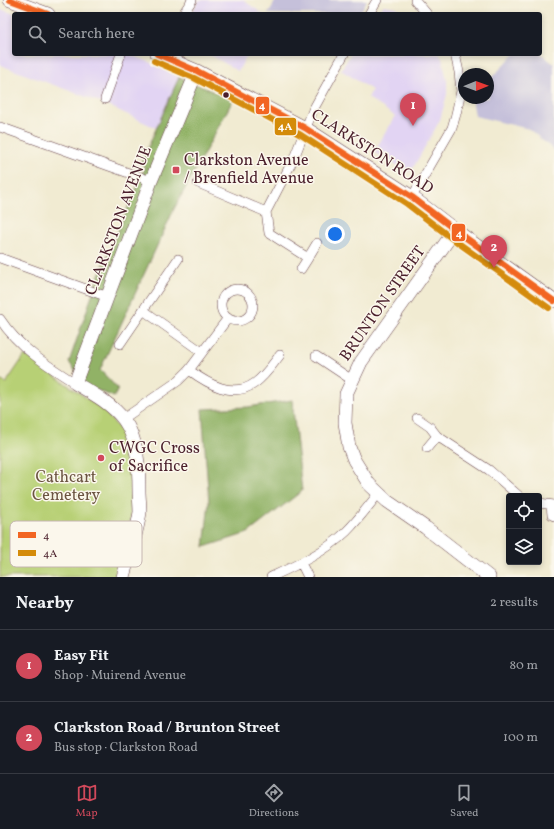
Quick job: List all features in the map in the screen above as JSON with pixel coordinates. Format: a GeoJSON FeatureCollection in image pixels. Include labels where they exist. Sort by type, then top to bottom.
{"type":"FeatureCollection","features":[{"type":"Feature","properties":{"kind":"street"},"geometry":{"type":"LineString","coordinates":[[10,0],[43,12]]}},
{"type":"Feature","properties":{"kind":"street"},"geometry":{"type":"LineString","coordinates":[[184,12],[192,0]]}},
{"type":"Feature","properties":{"kind":"street"},"geometry":{"type":"LineString","coordinates":[[369,12],[377,0]]}},
{"type":"Feature","properties":{"kind":"street"},"geometry":{"type":"LineString","coordinates":[[415,0],[425,12]]}},
{"type":"Feature","properties":{"kind":"street"},"geometry":{"type":"LineString","coordinates":[[105,99],[120,56]]}},
{"type":"Feature","properties":{"kind":"street","name":"CLARKSTON ROAD"},"geometry":{"type":"LineString","coordinates":[[163,56],[197,71],[305,128],[412,197],[455,230],[554,301]]}},
{"type":"Feature","properties":{"kind":"street"},"geometry":{"type":"LineString","coordinates":[[308,258],[269,233],[266,212],[294,158],[313,110],[343,56]]}},
{"type":"Feature","properties":{"kind":"street"},"geometry":{"type":"LineString","coordinates":[[412,197],[452,128],[461,91],[460,72],[456,56]]}},
{"type":"Feature","properties":{"kind":"street","name":"CLARKSTON AVENUE"},"geometry":{"type":"LineString","coordinates":[[75,383],[151,181],[197,71]]}},
{"type":"Feature","properties":{"kind":"street"},"geometry":{"type":"LineString","coordinates":[[0,127],[151,181]]}},
{"type":"Feature","properties":{"kind":"street"},"geometry":{"type":"LineString","coordinates":[[198,183],[266,212]]}},
{"type":"Feature","properties":{"kind":"street","name":"BRUNTON STREET"},"geometry":{"type":"LineString","coordinates":[[455,230],[361,362],[346,397],[346,434],[354,460],[369,484],[378,494],[426,528],[489,577]]}},
{"type":"Feature","properties":{"kind":"street"},"geometry":{"type":"LineString","coordinates":[[301,269],[317,243]]}},
{"type":"Feature","properties":{"kind":"street"},"geometry":{"type":"LineString","coordinates":[[0,258],[108,297]]}},
{"type":"Feature","properties":{"kind":"street"},"geometry":{"type":"LineString","coordinates":[[120,344],[178,259]]}},
{"type":"Feature","properties":{"kind":"street"},"geometry":{"type":"LineString","coordinates":[[143,310],[202,352]]}},
{"type":"Feature","properties":{"kind":"street"},"geometry":{"type":"LineString","coordinates":[[123,419],[178,381],[189,370],[228,318]]}},
{"type":"Feature","properties":{"kind":"street"},"geometry":{"type":"LineString","coordinates":[[0,319],[6,328],[39,360],[110,406],[123,419],[131,432],[136,448],[139,474],[140,510],[138,521]]}},
{"type":"Feature","properties":{"kind":"street"},"geometry":{"type":"LineString","coordinates":[[189,370],[218,388],[237,390],[246,388],[255,383],[263,376],[280,355]]}},
{"type":"Feature","properties":{"kind":"street"},"geometry":{"type":"LineString","coordinates":[[316,356],[352,380]]}},
{"type":"Feature","properties":{"kind":"street"},"geometry":{"type":"LineString","coordinates":[[417,418],[430,427],[437,436],[489,470],[516,493]]}},
{"type":"Feature","properties":{"kind":"street"},"geometry":{"type":"LineString","coordinates":[[427,448],[437,436]]}},
{"type":"Feature","properties":{"kind":"street"},"geometry":{"type":"LineString","coordinates":[[271,577],[301,563],[344,533],[362,516],[378,494]]}},
{"type":"Feature","properties":{"kind":"street"},"geometry":{"type":"LineString","coordinates":[[542,503],[553,505],[552,514],[554,516]]}},
{"type":"Feature","properties":{"kind":"street"},"geometry":{"type":"LineString","coordinates":[[301,563],[308,577]]}},
{"type":"Feature","properties":{"kind":"street"},"geometry":{"type":"LineString","coordinates":[[123,577],[126,567]]}},
{"type":"Feature","properties":{"kind":"shaded area"},"geometry":{"type":"Polygon","coordinates":[[[199,0],[243,0],[260,12],[192,12],[199,0]]]}},
{"type":"Feature","properties":{"kind":"shaded area"},"geometry":{"type":"Polygon","coordinates":[[[276,0],[367,0],[360,12],[269,12],[276,0]]]}},
{"type":"Feature","properties":{"kind":"shaded area"},"geometry":{"type":"Polygon","coordinates":[[[384,5],[395,7],[402,12],[378,12],[384,5]]]}},
{"type":"Feature","properties":{"kind":"shaded area"},"geometry":{"type":"Polygon","coordinates":[[[0,9],[12,13],[12,56],[133,56],[179,77],[156,128],[105,104],[0,65],[0,9]]]}},
{"type":"Feature","properties":{"kind":"shaded area"},"geometry":{"type":"Polygon","coordinates":[[[542,55],[554,64],[554,150],[529,129],[475,116],[473,104],[494,104],[494,75],[513,56],[542,56],[542,55]]]}},
{"type":"Feature","properties":{"kind":"shaded area"},"geometry":{"type":"Polygon","coordinates":[[[212,56],[247,56],[238,71],[212,56]]]}},
{"type":"Feature","properties":{"kind":"shaded area"},"geometry":{"type":"Polygon","coordinates":[[[350,56],[440,56],[442,58],[447,81],[447,94],[440,120],[412,170],[408,172],[374,152],[395,116],[368,98],[372,90],[341,70],[350,56]]]}},
{"type":"Feature","properties":{"kind":"green space"},"geometry":{"type":"Polygon","coordinates":[[[179,77],[233,100],[174,209],[100,370],[118,389],[114,397],[85,385],[69,362],[99,275],[145,168],[141,163],[179,77]]]}},
{"type":"Feature","properties":{"kind":"green space","name":"Cathcart Cemetery"},"geometry":{"type":"Polygon","coordinates":[[[25,355],[102,409],[124,434],[131,458],[130,521],[10,521],[10,567],[118,567],[115,577],[0,577],[0,380],[6,383],[25,355]]]}},
{"type":"Feature","properties":{"kind":"green space"},"geometry":{"type":"Polygon","coordinates":[[[292,400],[302,491],[248,533],[204,547],[209,502],[202,409],[248,407],[292,400]]]}},
{"type":"Feature","properties":{"kind":"transit line","name":"4"},"geometry":{"type":"LineString","coordinates":[[10,0],[43,12]]}},
{"type":"Feature","properties":{"kind":"transit line","name":"4"},"geometry":{"type":"LineString","coordinates":[[162,56],[197,71],[305,128],[412,197],[455,230],[554,301]]}},
{"type":"Feature","properties":{"kind":"transit line","name":"4A"},"geometry":{"type":"LineString","coordinates":[[154,61],[194,78],[301,135],[407,204],[450,237],[549,308]]}},
{"type":"Feature","properties":{"kind":"place","name":"Easy Fit"},"geometry":{"type":"Point","coordinates":[413,126]}},
{"type":"Feature","properties":{"kind":"place","name":"Clarkston Avenue / Brenfield Avenue"},"geometry":{"type":"Point","coordinates":[176,170]}},
{"type":"Feature","properties":{"kind":"place","name":"Clarkston Road / Brunton Street"},"geometry":{"type":"Point","coordinates":[494,268]}},
{"type":"Feature","properties":{"kind":"place","name":"CWGC Cross of Sacrifice"},"geometry":{"type":"Point","coordinates":[101,458]}}]}
